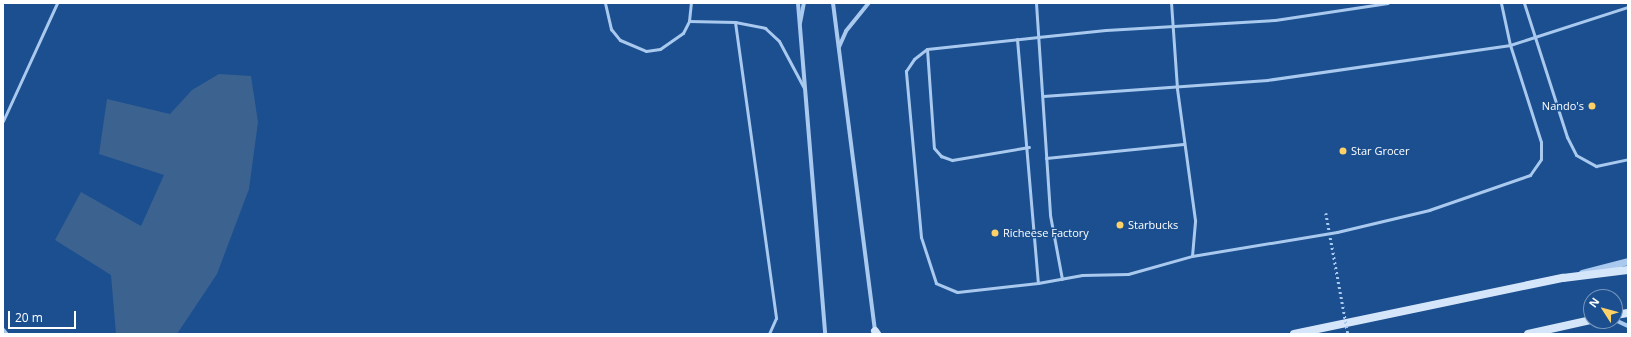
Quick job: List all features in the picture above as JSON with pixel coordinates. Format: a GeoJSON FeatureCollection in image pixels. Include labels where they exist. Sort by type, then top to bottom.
{"type":"FeatureCollection","features":[{"type":"Feature","properties":{"kind":"main road"},"geometry":{"type":"LineString","coordinates":[[1294,334],[1563,278],[1628,270]]}},
{"type":"Feature","properties":{"kind":"main road"},"geometry":{"type":"LineString","coordinates":[[1528,334],[1583,322]]}},
{"type":"Feature","properties":{"kind":"street"},"geometry":{"type":"LineString","coordinates":[[798,3],[798,29],[825,334]]}},
{"type":"Feature","properties":{"kind":"street"},"geometry":{"type":"LineString","coordinates":[[798,29],[804,3]]}},
{"type":"Feature","properties":{"kind":"street"},"geometry":{"type":"LineString","coordinates":[[833,3],[876,333]]}},
{"type":"Feature","properties":{"kind":"street"},"geometry":{"type":"LineString","coordinates":[[838,48],[846,31],[868,3]]}},
{"type":"Feature","properties":{"kind":"street"},"geometry":{"type":"LineString","coordinates":[[1563,278],[1628,261]]}},
{"type":"Feature","properties":{"kind":"lane"},"geometry":{"type":"LineString","coordinates":[[3,120],[57,3]]}},
{"type":"Feature","properties":{"kind":"lane"},"geometry":{"type":"LineString","coordinates":[[605,3],[611,29],[620,40],[639,49],[660,49],[672,43],[689,20],[691,3]]}},
{"type":"Feature","properties":{"kind":"lane"},"geometry":{"type":"LineString","coordinates":[[1036,3],[1050,215],[1062,279]]}},
{"type":"Feature","properties":{"kind":"lane"},"geometry":{"type":"LineString","coordinates":[[1171,3],[1177,88],[1183,144],[1195,220],[1192,256]]}},
{"type":"Feature","properties":{"kind":"lane"},"geometry":{"type":"LineString","coordinates":[[1388,3],[1290,18],[1038,37],[927,49],[914,59],[906,71],[921,237],[936,283],[957,292],[1062,279],[1128,274],[1192,256],[1337,232],[1429,210],[1530,175],[1541,159],[1541,142],[1510,45],[1501,3]]}},
{"type":"Feature","properties":{"kind":"lane"},"geometry":{"type":"LineString","coordinates":[[1524,3],[1534,39],[1576,155],[1596,166],[1628,159]]}},
{"type":"Feature","properties":{"kind":"lane"},"geometry":{"type":"LineString","coordinates":[[1043,96],[1177,88],[1268,80],[1510,45],[1534,39],[1628,7]]}},
{"type":"Feature","properties":{"kind":"lane"},"geometry":{"type":"LineString","coordinates":[[689,20],[735,22],[765,28],[779,41],[804,88]]}},
{"type":"Feature","properties":{"kind":"lane"},"geometry":{"type":"LineString","coordinates":[[735,22],[776,318],[769,334]]}},
{"type":"Feature","properties":{"kind":"lane"},"geometry":{"type":"LineString","coordinates":[[1017,39],[1029,147],[1038,283]]}},
{"type":"Feature","properties":{"kind":"lane"},"geometry":{"type":"LineString","coordinates":[[927,49],[934,148],[941,156],[952,160],[1029,147]]}},
{"type":"Feature","properties":{"kind":"lane"},"geometry":{"type":"LineString","coordinates":[[1046,158],[1183,144]]}},
{"type":"Feature","properties":{"kind":"lane"},"geometry":{"type":"LineString","coordinates":[[3,329],[7,334]]}},
{"type":"Feature","properties":{"kind":"path"},"geometry":{"type":"LineString","coordinates":[[1326,213],[1348,334]]}},
{"type":"Feature","properties":{"kind":"water"},"geometry":{"type":"Polygon","coordinates":[[[219,74],[251,76],[258,122],[249,189],[217,274],[177,334],[116,334],[111,275],[55,240],[81,192],[141,226],[164,175],[99,154],[107,99],[170,114],[192,90],[219,74]]]}},
{"type":"Feature","properties":{"kind":"place","name":"Nando's"},"geometry":{"type":"Point","coordinates":[1592,106]}},
{"type":"Feature","properties":{"kind":"place","name":"Star Grocer"},"geometry":{"type":"Point","coordinates":[1343,151]}},
{"type":"Feature","properties":{"kind":"place","name":"Starbucks"},"geometry":{"type":"Point","coordinates":[1120,225]}},
{"type":"Feature","properties":{"kind":"place","name":"Richeese Factory"},"geometry":{"type":"Point","coordinates":[995,233]}}]}
